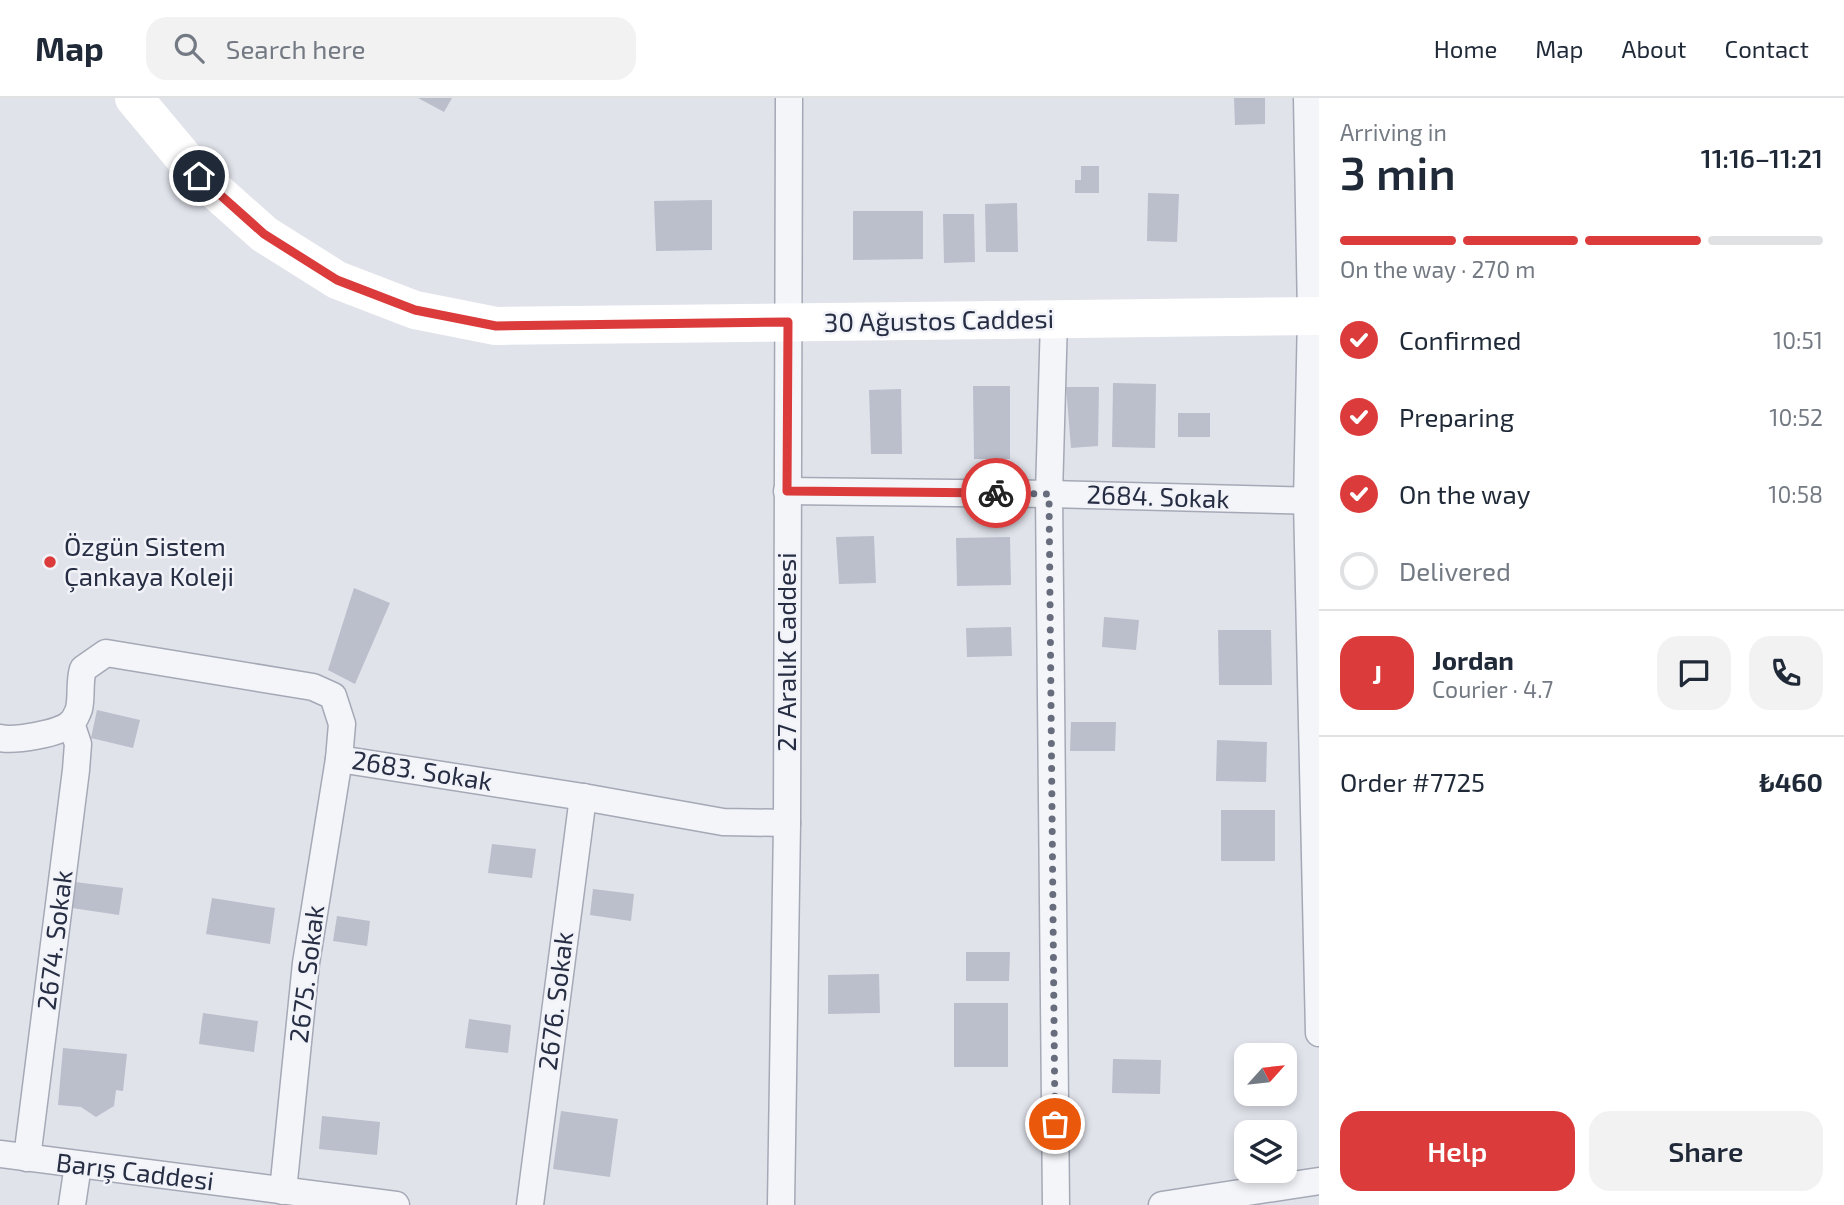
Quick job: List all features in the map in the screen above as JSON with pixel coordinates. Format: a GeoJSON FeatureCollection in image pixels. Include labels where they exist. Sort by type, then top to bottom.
{"type":"FeatureCollection","features":[{"type":"Feature","properties":{"kind":"street","name":"30 Ağustos Caddesi"},"geometry":{"type":"LineString","coordinates":[[134,98],[199,176],[264,234],[337,280],[415,310],[496,326],[1315,316]]}},
{"type":"Feature","properties":{"kind":"street","name":"27 Aralık Caddesi"},"geometry":{"type":"LineString","coordinates":[[781,1205],[787,823],[789,98]]}},
{"type":"Feature","properties":{"kind":"street"},"geometry":{"type":"LineString","coordinates":[[1307,98],[1315,316],[1313,501],[1319,1033]]}},
{"type":"Feature","properties":{"kind":"street"},"geometry":{"type":"LineString","coordinates":[[1054,319],[1049,494],[1056,1205]]}},
{"type":"Feature","properties":{"kind":"street","name":"2684. Sokak"},"geometry":{"type":"LineString","coordinates":[[787,491],[1313,501]]}},
{"type":"Feature","properties":{"kind":"street","name":"2683. Sokak"},"geometry":{"type":"LineString","coordinates":[[71,723],[79,709],[79,683],[83,669],[106,653],[313,687],[333,696],[342,724],[339,759],[723,822],[787,823]]}},
{"type":"Feature","properties":{"kind":"street"},"geometry":{"type":"LineString","coordinates":[[0,738],[9,740],[56,731],[71,723]]}},
{"type":"Feature","properties":{"kind":"street","name":"2674. Sokak"},"geometry":{"type":"LineString","coordinates":[[27,1158],[76,770],[78,744],[71,723]]}},
{"type":"Feature","properties":{"kind":"street","name":"2675. Sokak"},"geometry":{"type":"LineString","coordinates":[[283,1191],[306,963],[339,759]]}},
{"type":"Feature","properties":{"kind":"street","name":"2676. Sokak"},"geometry":{"type":"LineString","coordinates":[[530,1205],[583,797]]}},
{"type":"Feature","properties":{"kind":"street","name":"Barış Caddesi"},"geometry":{"type":"LineString","coordinates":[[0,1154],[396,1205]]}},
{"type":"Feature","properties":{"kind":"street"},"geometry":{"type":"LineString","coordinates":[[72,1205],[78,1165]]}},
{"type":"Feature","properties":{"kind":"street"},"geometry":{"type":"LineString","coordinates":[[1163,1205],[1319,1181]]}},
{"type":"Feature","properties":{"kind":"building"},"geometry":{"type":"Polygon","coordinates":[[[418,98],[452,98],[444,112],[418,98]]]}},
{"type":"Feature","properties":{"kind":"building"},"geometry":{"type":"Polygon","coordinates":[[[1234,98],[1265,98],[1265,124],[1235,125],[1234,98]]]}},
{"type":"Feature","properties":{"kind":"building"},"geometry":{"type":"Polygon","coordinates":[[[1081,166],[1099,166],[1099,193],[1075,193],[1075,180],[1081,180],[1081,166]]]}},
{"type":"Feature","properties":{"kind":"building"},"geometry":{"type":"Polygon","coordinates":[[[1148,193],[1179,194],[1177,242],[1147,241],[1148,193]]]}},
{"type":"Feature","properties":{"kind":"building"},"geometry":{"type":"Polygon","coordinates":[[[712,200],[712,250],[656,251],[654,201],[712,200]]]}},
{"type":"Feature","properties":{"kind":"building"},"geometry":{"type":"Polygon","coordinates":[[[1017,203],[1018,252],[986,252],[985,204],[1017,203]]]}},
{"type":"Feature","properties":{"kind":"building"},"geometry":{"type":"Polygon","coordinates":[[[853,211],[923,211],[923,259],[853,260],[853,211]]]}},
{"type":"Feature","properties":{"kind":"building"},"geometry":{"type":"Polygon","coordinates":[[[943,214],[974,214],[975,262],[944,263],[943,214]]]}},
{"type":"Feature","properties":{"kind":"building"},"geometry":{"type":"Polygon","coordinates":[[[1113,383],[1156,384],[1155,448],[1112,447],[1113,383]]]}},
{"type":"Feature","properties":{"kind":"building"},"geometry":{"type":"Polygon","coordinates":[[[973,386],[1010,386],[1010,459],[974,459],[973,386]]]}},
{"type":"Feature","properties":{"kind":"building"},"geometry":{"type":"Polygon","coordinates":[[[1066,387],[1099,387],[1098,446],[1071,448],[1066,387]]]}},
{"type":"Feature","properties":{"kind":"building"},"geometry":{"type":"Polygon","coordinates":[[[901,389],[902,454],[871,454],[869,390],[901,389]]]}},
{"type":"Feature","properties":{"kind":"building"},"geometry":{"type":"Polygon","coordinates":[[[1178,413],[1210,413],[1210,437],[1178,437],[1178,413]]]}},
{"type":"Feature","properties":{"kind":"building"},"geometry":{"type":"Polygon","coordinates":[[[874,536],[876,583],[839,584],[836,537],[874,536]]]}},
{"type":"Feature","properties":{"kind":"building"},"geometry":{"type":"Polygon","coordinates":[[[1010,537],[1011,585],[957,586],[956,538],[1010,537]]]}},
{"type":"Feature","properties":{"kind":"building"},"geometry":{"type":"Polygon","coordinates":[[[354,588],[390,603],[355,684],[328,670],[354,588]]]}},
{"type":"Feature","properties":{"kind":"building"},"geometry":{"type":"Polygon","coordinates":[[[1104,617],[1139,620],[1136,650],[1102,647],[1104,617]]]}},
{"type":"Feature","properties":{"kind":"building"},"geometry":{"type":"Polygon","coordinates":[[[1011,627],[1012,656],[967,657],[966,628],[1011,627]]]}},
{"type":"Feature","properties":{"kind":"building"},"geometry":{"type":"Polygon","coordinates":[[[1218,630],[1271,630],[1272,685],[1219,685],[1218,630]]]}},
{"type":"Feature","properties":{"kind":"building"},"geometry":{"type":"Polygon","coordinates":[[[97,710],[140,720],[133,748],[91,738],[97,710]]]}},
{"type":"Feature","properties":{"kind":"building"},"geometry":{"type":"Polygon","coordinates":[[[1071,722],[1116,722],[1115,751],[1070,751],[1071,722]]]}},
{"type":"Feature","properties":{"kind":"building"},"geometry":{"type":"Polygon","coordinates":[[[1217,740],[1267,742],[1266,782],[1216,781],[1217,740]]]}},
{"type":"Feature","properties":{"kind":"building"},"geometry":{"type":"Polygon","coordinates":[[[1221,810],[1275,810],[1275,861],[1221,861],[1221,810]]]}},
{"type":"Feature","properties":{"kind":"building"},"geometry":{"type":"Polygon","coordinates":[[[492,844],[536,849],[532,878],[488,873],[492,844]]]}},
{"type":"Feature","properties":{"kind":"building"},"geometry":{"type":"Polygon","coordinates":[[[75,882],[123,888],[119,915],[72,908],[75,882]]]}},
{"type":"Feature","properties":{"kind":"building"},"geometry":{"type":"Polygon","coordinates":[[[593,889],[634,894],[631,921],[590,915],[593,889]]]}},
{"type":"Feature","properties":{"kind":"building"},"geometry":{"type":"Polygon","coordinates":[[[212,898],[275,908],[270,944],[206,934],[212,898]]]}},
{"type":"Feature","properties":{"kind":"building"},"geometry":{"type":"Polygon","coordinates":[[[337,916],[370,921],[367,946],[333,941],[337,916]]]}},
{"type":"Feature","properties":{"kind":"building"},"geometry":{"type":"Polygon","coordinates":[[[966,952],[1010,952],[1009,981],[966,981],[966,952]]]}},
{"type":"Feature","properties":{"kind":"building"},"geometry":{"type":"Polygon","coordinates":[[[879,974],[880,1013],[828,1014],[828,975],[879,974]]]}},
{"type":"Feature","properties":{"kind":"building"},"geometry":{"type":"Polygon","coordinates":[[[954,1003],[1008,1003],[1008,1067],[954,1067],[954,1003]]]}},
{"type":"Feature","properties":{"kind":"building"},"geometry":{"type":"Polygon","coordinates":[[[203,1013],[258,1021],[254,1052],[199,1044],[203,1013]]]}},
{"type":"Feature","properties":{"kind":"building"},"geometry":{"type":"Polygon","coordinates":[[[469,1019],[511,1025],[508,1053],[465,1048],[469,1019]]]}},
{"type":"Feature","properties":{"kind":"building"},"geometry":{"type":"Polygon","coordinates":[[[63,1048],[127,1054],[123,1091],[116,1090],[114,1106],[96,1117],[81,1107],[58,1105],[63,1048]]]}},
{"type":"Feature","properties":{"kind":"building"},"geometry":{"type":"Polygon","coordinates":[[[1113,1059],[1161,1060],[1160,1094],[1112,1093],[1113,1059]]]}},
{"type":"Feature","properties":{"kind":"building"},"geometry":{"type":"Polygon","coordinates":[[[561,1111],[618,1119],[610,1177],[553,1169],[561,1111]]]}},
{"type":"Feature","properties":{"kind":"building"},"geometry":{"type":"Polygon","coordinates":[[[322,1116],[380,1122],[377,1155],[319,1149],[322,1116]]]}},
{"type":"Feature","properties":{"kind":"way so far"},"geometry":{"type":"LineString","coordinates":[[996,493],[1049,494],[1055,1124]]}},
{"type":"Feature","properties":{"kind":"place","name":"Özgün Sistem Çankaya Koleji"},"geometry":{"type":"Point","coordinates":[50,562]}},
{"type":"Feature","properties":{"kind":"route"},"geometry":{"type":"LineString","coordinates":[[199,176],[264,234],[337,280],[415,310],[496,326],[788,322],[787,491],[996,493]]}}]}
